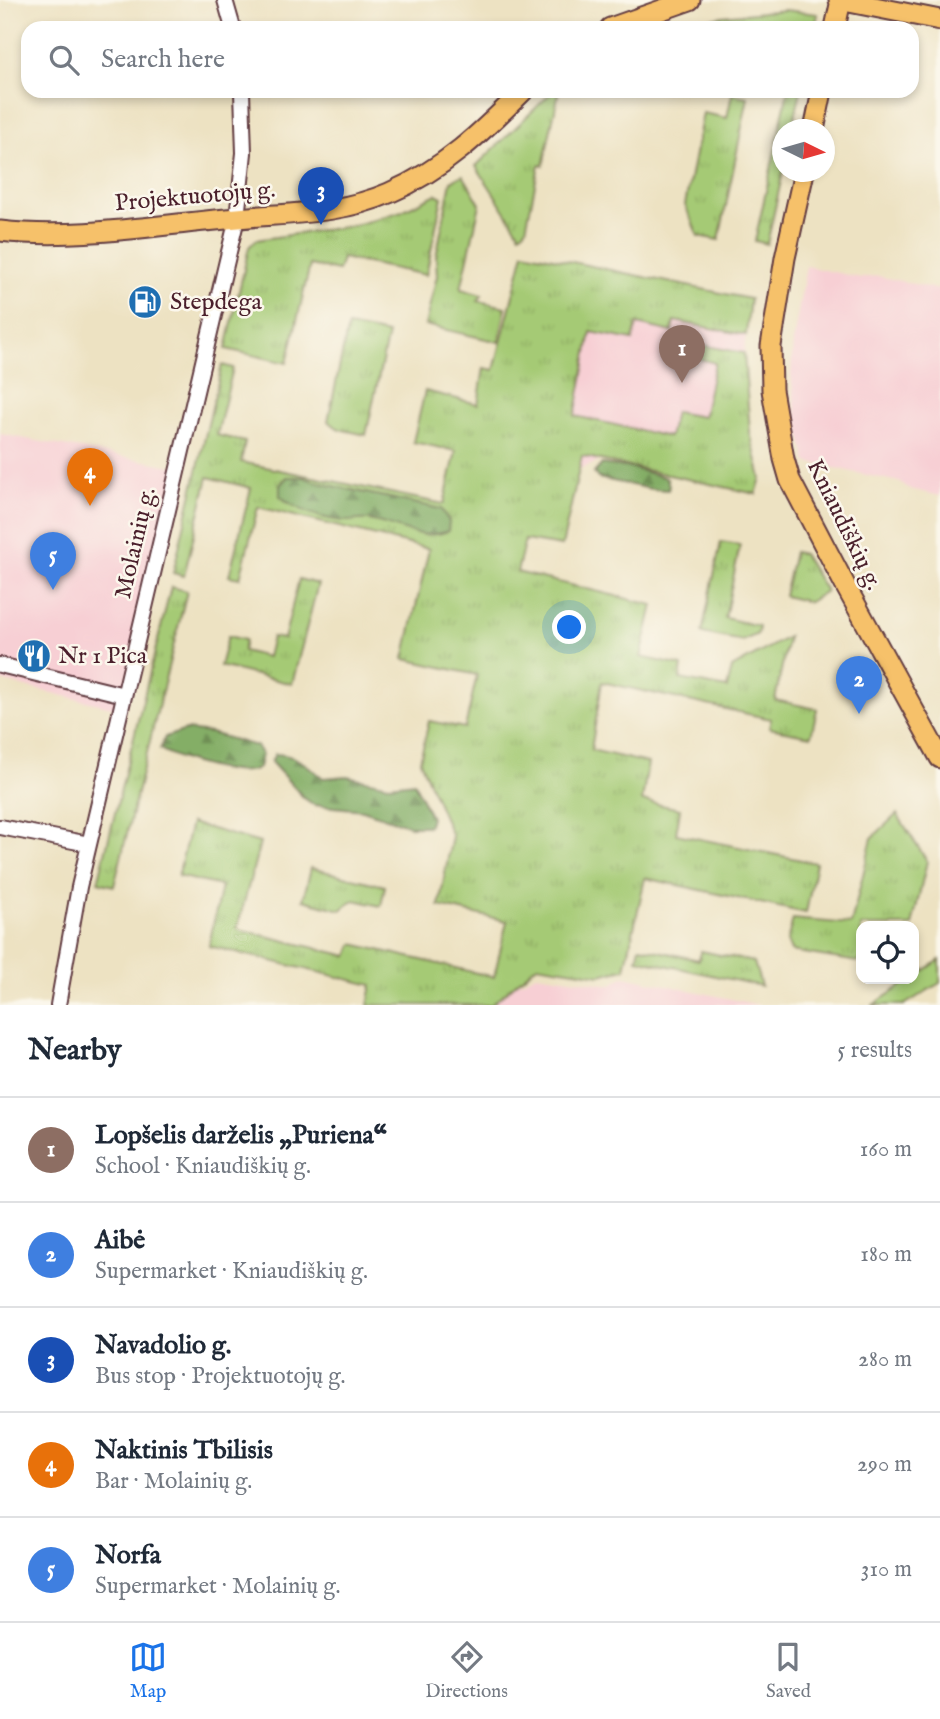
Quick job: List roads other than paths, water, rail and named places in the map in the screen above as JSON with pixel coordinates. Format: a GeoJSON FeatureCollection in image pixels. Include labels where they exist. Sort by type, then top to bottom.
{"type":"FeatureCollection","features":[{"type":"Feature","properties":{"kind":"main road"},"geometry":{"type":"LineString","coordinates":[[630,21],[690,0]]}},
{"type":"Feature","properties":{"kind":"main road"},"geometry":{"type":"LineString","coordinates":[[836,21],[840,0],[940,20]]}},
{"type":"Feature","properties":{"kind":"main road","name":"Projektuotojų g."},"geometry":{"type":"LineString","coordinates":[[0,231],[52,233],[118,229],[337,209],[388,194],[426,175],[459,152],[516,98]]}},
{"type":"Feature","properties":{"kind":"main road"},"geometry":{"type":"LineString","coordinates":[[816,119],[821,98]]}},
{"type":"Feature","properties":{"kind":"main road","name":"Kniaudiškių g."},"geometry":{"type":"LineString","coordinates":[[802,182],[783,269],[771,346],[772,390],[790,480],[940,758]]}},
{"type":"Feature","properties":{"kind":"street"},"geometry":{"type":"LineString","coordinates":[[225,0],[231,21]]}},
{"type":"Feature","properties":{"kind":"street","name":"Molainių g."},"geometry":{"type":"LineString","coordinates":[[58,1005],[89,844],[237,218],[244,153],[242,98]]}},
{"type":"Feature","properties":{"kind":"street"},"geometry":{"type":"LineString","coordinates":[[0,665],[124,695]]}},
{"type":"Feature","properties":{"kind":"street"},"geometry":{"type":"LineString","coordinates":[[0,827],[89,844]]}},
{"type":"Feature","properties":{"kind":"place","name":"Navadolio g."},"geometry":{"type":"Point","coordinates":[321,225]}},
{"type":"Feature","properties":{"kind":"place","name":"Stepdega"},"geometry":{"type":"Point","coordinates":[145,302]}},
{"type":"Feature","properties":{"kind":"place","name":"Lopšelis darželis „Puriena“"},"geometry":{"type":"Point","coordinates":[682,383]}},
{"type":"Feature","properties":{"kind":"place","name":"Naktinis Tbilisis"},"geometry":{"type":"Point","coordinates":[90,506]}},
{"type":"Feature","properties":{"kind":"place","name":"Norfa"},"geometry":{"type":"Point","coordinates":[53,590]}},
{"type":"Feature","properties":{"kind":"place","name":"Nr 1 Pica"},"geometry":{"type":"Point","coordinates":[34,656]}},
{"type":"Feature","properties":{"kind":"place","name":"Aibė"},"geometry":{"type":"Point","coordinates":[859,714]}}]}
